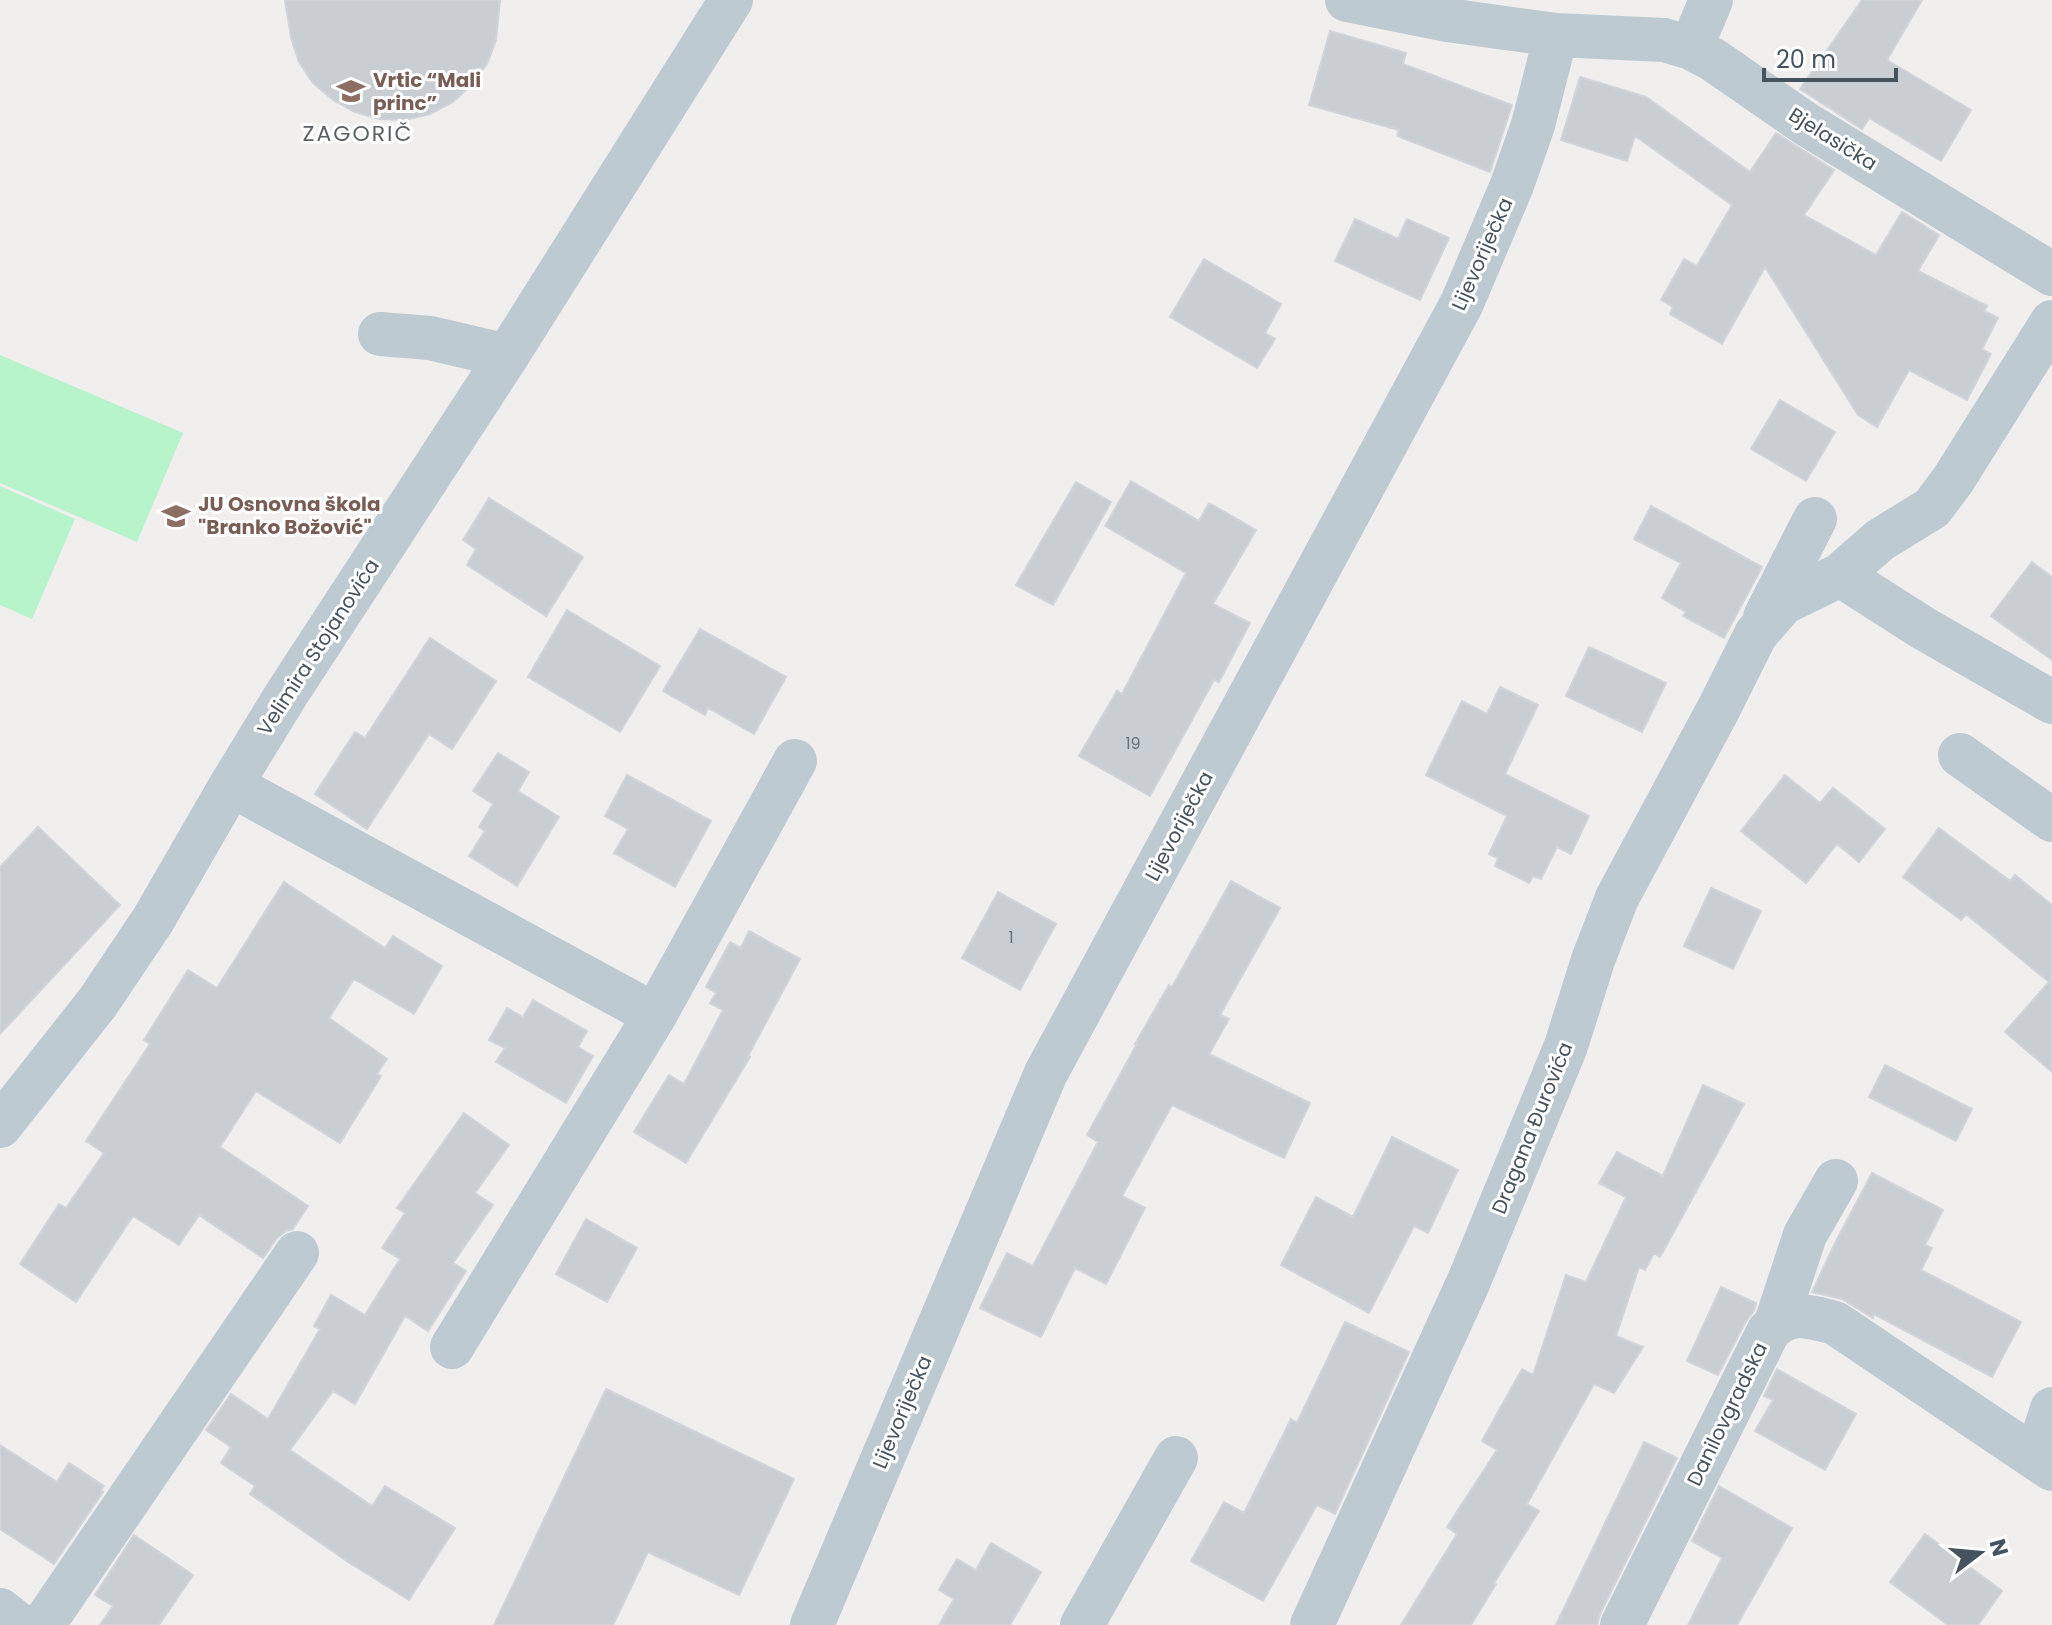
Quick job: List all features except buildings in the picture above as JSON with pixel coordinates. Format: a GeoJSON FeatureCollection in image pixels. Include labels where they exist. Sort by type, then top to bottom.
{"type":"FeatureCollection","features":[{"type":"Feature","properties":{"kind":"street","name":"Velimira Stojanovića"},"geometry":{"type":"LineString","coordinates":[[0,1126],[98,1002],[153,920],[294,682],[507,356],[731,0]]}},
{"type":"Feature","properties":{"kind":"street"},"geometry":{"type":"LineString","coordinates":[[1347,0],[1447,20],[1556,35]]}},
{"type":"Feature","properties":{"kind":"street"},"geometry":{"type":"LineString","coordinates":[[1691,48],[1711,0]]}},
{"type":"Feature","properties":{"kind":"street","name":"Bjelasička"},"geometry":{"type":"LineString","coordinates":[[1556,35],[1664,40],[1691,48],[1712,59],[1806,124],[2052,274]]}},
{"type":"Feature","properties":{"kind":"street","name":"Lijevoriječka"},"geometry":{"type":"LineString","coordinates":[[812,1625],[1046,1073],[1462,303],[1512,185],[1533,125],[1556,35]]}},
{"type":"Feature","properties":{"kind":"street","name":"Dragana Đurovića"},"geometry":{"type":"LineString","coordinates":[[1756,634],[1783,603],[1840,575],[1880,540],[1932,508],[1953,480],[2052,322]]}},
{"type":"Feature","properties":{"kind":"street"},"geometry":{"type":"LineString","coordinates":[[380,334],[430,338],[507,356]]}},
{"type":"Feature","properties":{"kind":"street","name":"Dragana Đurovića"},"geometry":{"type":"LineString","coordinates":[[1312,1625],[1469,1281],[1566,1046],[1593,960],[1617,898],[1719,708],[1815,519]]}},
{"type":"Feature","properties":{"kind":"street"},"geometry":{"type":"LineString","coordinates":[[1840,575],[1923,628],[2052,702]]}},
{"type":"Feature","properties":{"kind":"street"},"geometry":{"type":"LineString","coordinates":[[1960,755],[2052,820]]}},
{"type":"Feature","properties":{"kind":"street"},"geometry":{"type":"LineString","coordinates":[[452,1347],[655,1015],[795,761]]}},
{"type":"Feature","properties":{"kind":"street"},"geometry":{"type":"LineString","coordinates":[[231,785],[655,1015]]}},
{"type":"Feature","properties":{"kind":"street"},"geometry":{"type":"LineString","coordinates":[[1776,1323],[1805,1235],[1836,1181]]}},
{"type":"Feature","properties":{"kind":"street"},"geometry":{"type":"LineString","coordinates":[[43,1625],[297,1253]]}},
{"type":"Feature","properties":{"kind":"street","name":"Danilovgradska"},"geometry":{"type":"LineString","coordinates":[[1622,1625],[1768,1332],[1776,1323],[1789,1317],[1807,1315],[1835,1323],[2044,1464]]}},
{"type":"Feature","properties":{"kind":"street"},"geometry":{"type":"LineString","coordinates":[[2044,1464],[2052,1409]]}},
{"type":"Feature","properties":{"kind":"street"},"geometry":{"type":"LineString","coordinates":[[1082,1625],[1176,1458]]}},
{"type":"Feature","properties":{"kind":"street"},"geometry":{"type":"LineString","coordinates":[[0,1610],[19,1625]]}},
{"type":"Feature","properties":{"kind":"green space"},"geometry":{"type":"Polygon","coordinates":[[[0,355],[183,433],[137,542],[0,483],[0,355]]]}},
{"type":"Feature","properties":{"kind":"green space"},"geometry":{"type":"Polygon","coordinates":[[[0,486],[75,519],[32,619],[0,605],[0,486]]]}},
{"type":"Feature","properties":{"kind":"place","name":"Vrtic “Mali princ”"},"geometry":{"type":"Point","coordinates":[351,91]}},
{"type":"Feature","properties":{"kind":"place","name":"JU Osnovna škola \"Branko Božović\""},"geometry":{"type":"Point","coordinates":[176,516]}},
{"type":"Feature","properties":{"kind":"district","name":"ZAGORIČ"},"geometry":{"type":"Point","coordinates":[358,133]}}]}
